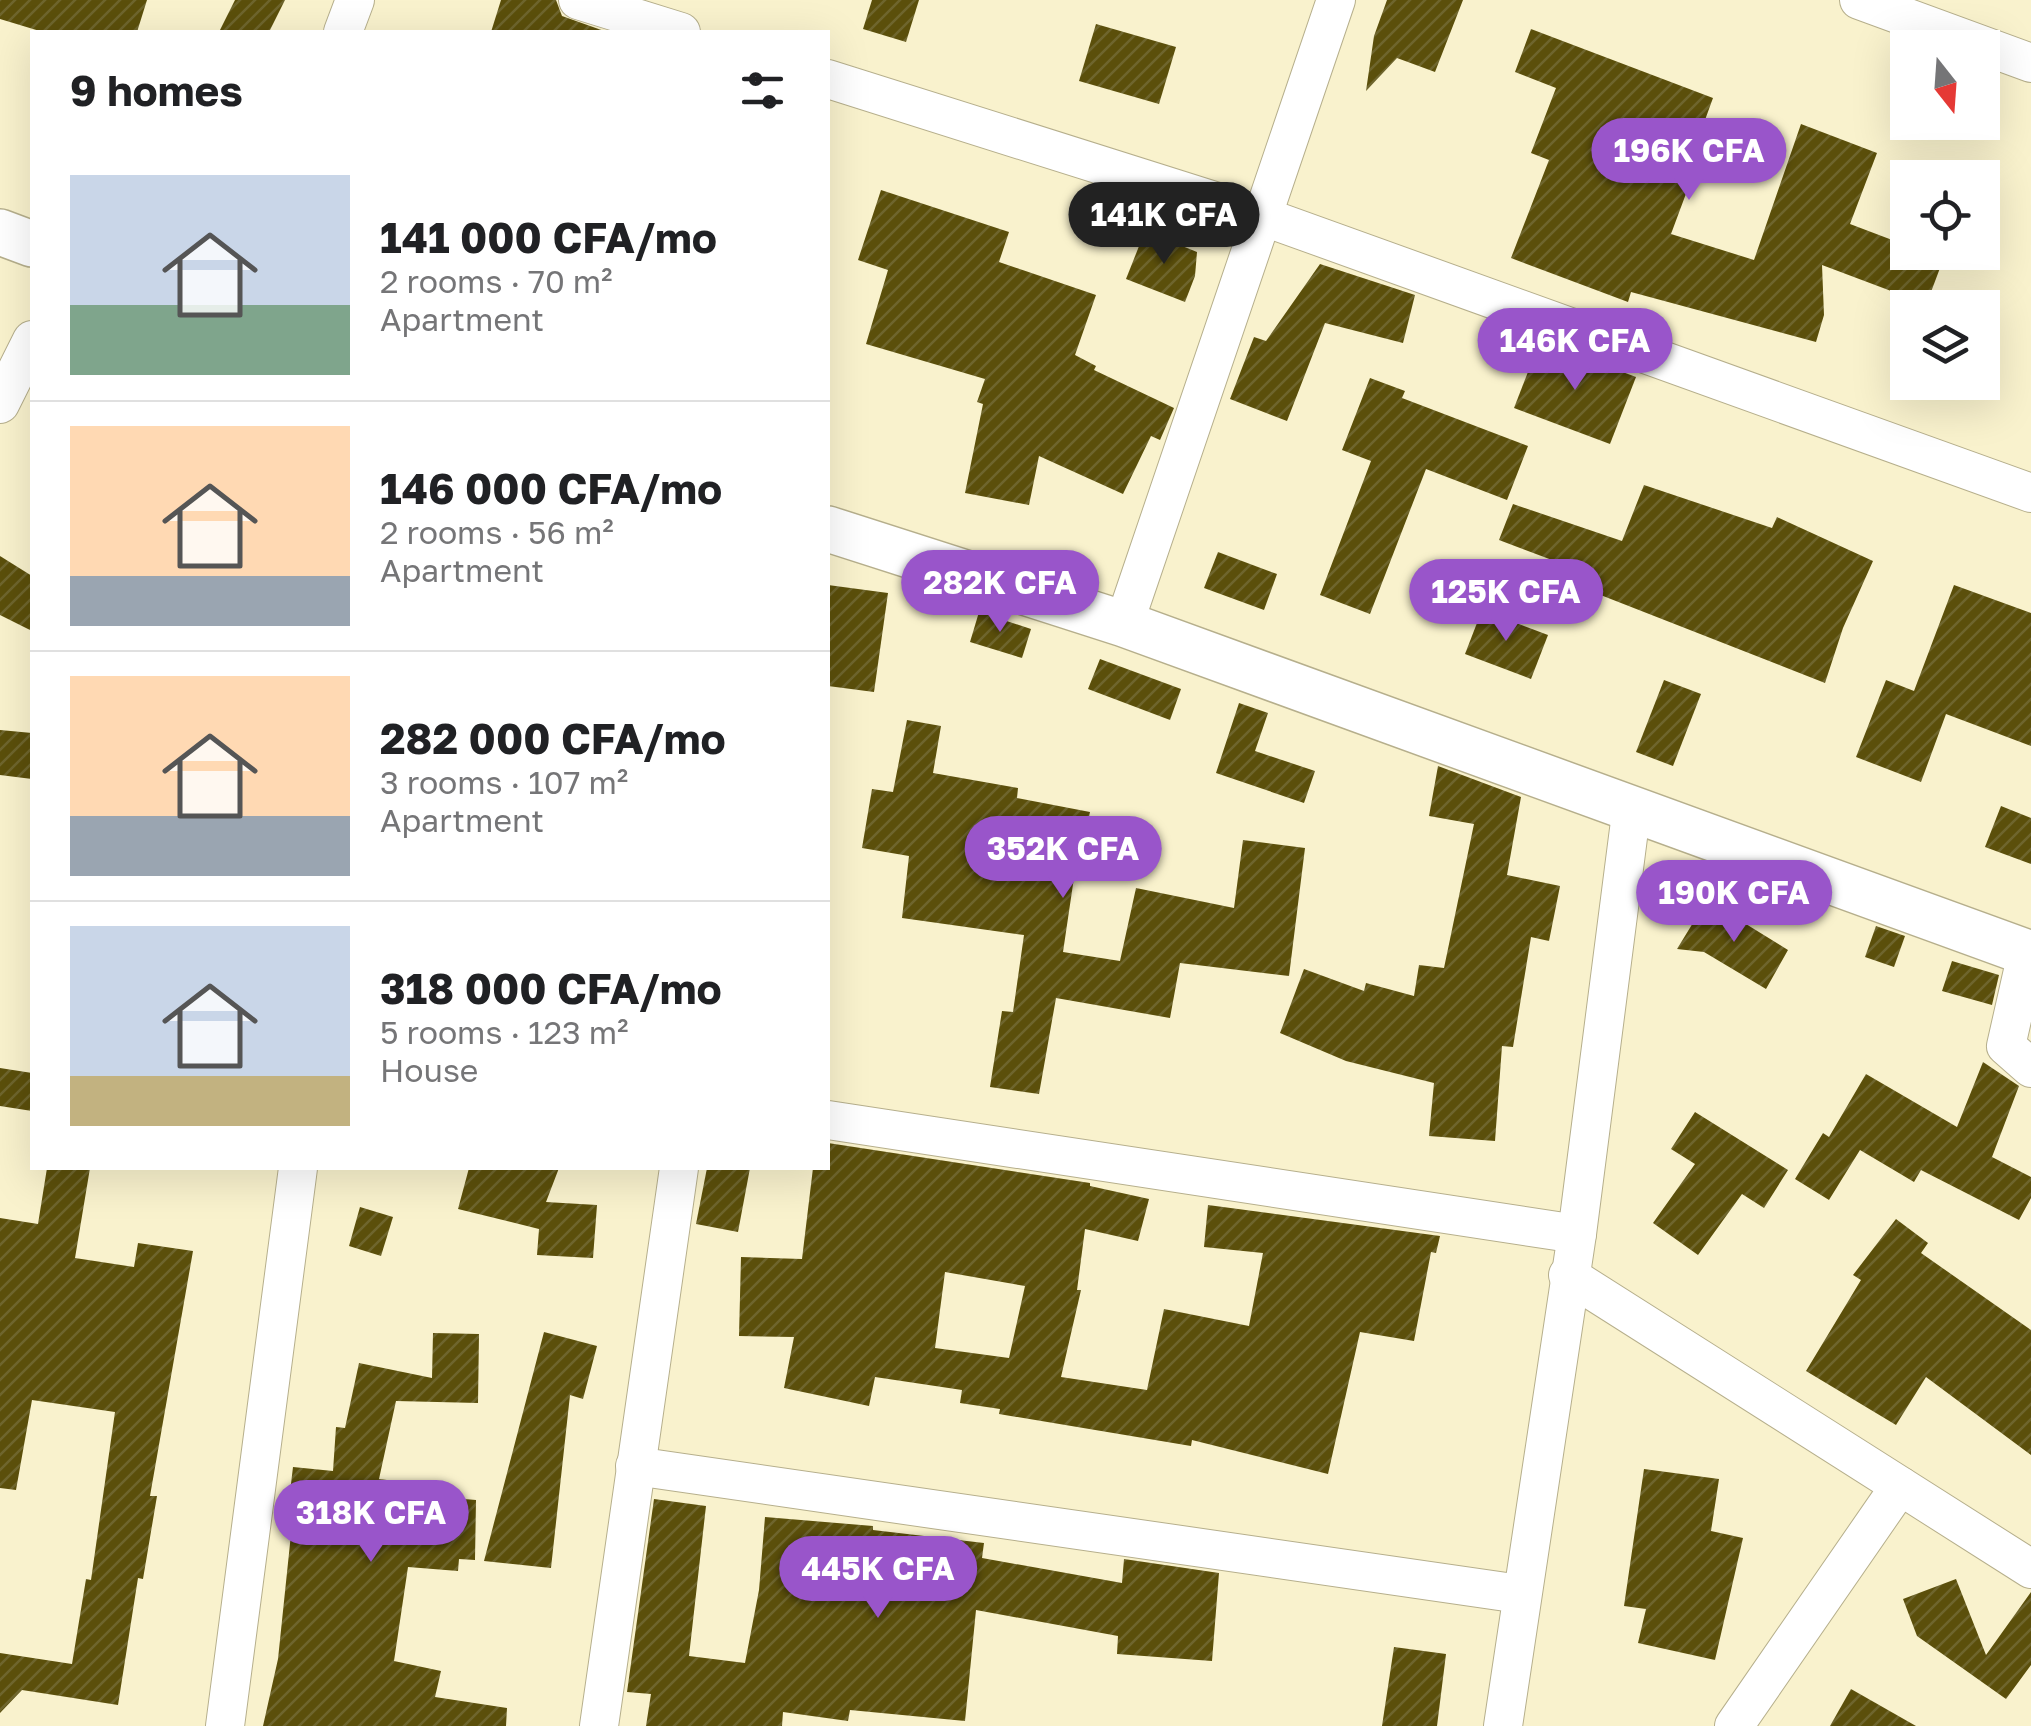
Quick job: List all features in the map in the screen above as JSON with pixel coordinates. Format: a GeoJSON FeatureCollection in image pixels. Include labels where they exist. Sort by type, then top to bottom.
{"type":"FeatureCollection","features":[{"type":"Feature","properties":{"kind":"street"},"geometry":{"type":"LineString","coordinates":[[344,30],[356,0]]}},
{"type":"Feature","properties":{"kind":"street"},"geometry":{"type":"LineString","coordinates":[[578,0],[676,30]]}},
{"type":"Feature","properties":{"kind":"street"},"geometry":{"type":"LineString","coordinates":[[1124,624],[1259,215],[1336,0]]}},
{"type":"Feature","properties":{"kind":"street"},"geometry":{"type":"LineString","coordinates":[[1859,0],[2031,63]]}},
{"type":"Feature","properties":{"kind":"street"},"geometry":{"type":"LineString","coordinates":[[830,79],[1259,215],[2031,493]]}},
{"type":"Feature","properties":{"kind":"street"},"geometry":{"type":"LineString","coordinates":[[0,232],[30,243]]}},
{"type":"Feature","properties":{"kind":"street"},"geometry":{"type":"LineString","coordinates":[[0,404],[30,344]]}},
{"type":"Feature","properties":{"kind":"street"},"geometry":{"type":"LineString","coordinates":[[830,530],[1124,624],[2029,953],[2006,1046],[2031,1068]]}},
{"type":"Feature","properties":{"kind":"street"},"geometry":{"type":"LineString","coordinates":[[1503,1726],[1577,1234],[1632,806]]}},
{"type":"Feature","properties":{"kind":"street"},"geometry":{"type":"LineString","coordinates":[[830,1120],[1577,1234]]}},
{"type":"Feature","properties":{"kind":"street"},"geometry":{"type":"LineString","coordinates":[[225,1726],[298,1170]]}},
{"type":"Feature","properties":{"kind":"street"},"geometry":{"type":"LineString","coordinates":[[599,1726],[679,1170]]}},
{"type":"Feature","properties":{"kind":"street"},"geometry":{"type":"LineString","coordinates":[[1568,1275],[2031,1569]]}},
{"type":"Feature","properties":{"kind":"street"},"geometry":{"type":"LineString","coordinates":[[635,1466],[1520,1594]]}},
{"type":"Feature","properties":{"kind":"street"},"geometry":{"type":"LineString","coordinates":[[1734,1726],[1900,1486]]}},
{"type":"Feature","properties":{"kind":"building"},"geometry":{"type":"Polygon","coordinates":[[[0,0],[147,0],[138,30],[36,30],[0,19],[0,0]]]}},
{"type":"Feature","properties":{"kind":"building"},"geometry":{"type":"Polygon","coordinates":[[[235,0],[285,0],[270,30],[220,30],[235,0]]]}},
{"type":"Feature","properties":{"kind":"building"},"geometry":{"type":"Polygon","coordinates":[[[501,0],[556,0],[562,16],[601,30],[492,30],[501,0]]]}},
{"type":"Feature","properties":{"kind":"building"},"geometry":{"type":"Polygon","coordinates":[[[872,0],[919,0],[906,42],[863,29],[872,0]]]}},
{"type":"Feature","properties":{"kind":"building"},"geometry":{"type":"Polygon","coordinates":[[[1387,0],[1463,0],[1435,72],[1397,58],[1366,91],[1374,36],[1387,0]]]}},
{"type":"Feature","properties":{"kind":"building"},"geometry":{"type":"Polygon","coordinates":[[[1096,24],[1176,47],[1159,104],[1079,81],[1096,24]]]}},
{"type":"Feature","properties":{"kind":"building"},"geometry":{"type":"Polygon","coordinates":[[[1531,29],[1713,98],[1693,153],[1700,156],[1671,234],[1754,260],[1801,124],[1877,153],[1850,224],[1890,239],[1890,270],[1939,270],[1932,290],[1890,291],[1822,265],[1824,315],[1816,342],[1631,292],[1628,302],[1511,258],[1549,160],[1531,153],[1556,88],[1515,72],[1531,29]]]}},
{"type":"Feature","properties":{"kind":"building"},"geometry":{"type":"Polygon","coordinates":[[[881,190],[1009,232],[999,262],[1096,295],[1075,355],[1096,366],[1094,370],[1174,408],[1160,440],[1151,436],[1123,494],[1039,456],[1029,505],[965,493],[983,404],[977,402],[985,379],[866,344],[888,270],[858,260],[881,190]]]}},
{"type":"Feature","properties":{"kind":"building"},"geometry":{"type":"Polygon","coordinates":[[[1145,231],[1197,252],[1195,276],[1185,302],[1126,279],[1145,231]]]}},
{"type":"Feature","properties":{"kind":"building"},"geometry":{"type":"Polygon","coordinates":[[[1320,264],[1415,295],[1403,343],[1325,323],[1287,421],[1230,399],[1254,337],[1266,341],[1320,264]]]}},
{"type":"Feature","properties":{"kind":"building"},"geometry":{"type":"Polygon","coordinates":[[[1540,341],[1636,377],[1610,444],[1514,408],[1540,341]]]}},
{"type":"Feature","properties":{"kind":"building"},"geometry":{"type":"Polygon","coordinates":[[[1370,378],[1405,391],[1402,398],[1528,446],[1507,500],[1426,469],[1370,614],[1320,595],[1371,461],[1342,450],[1370,378]]]}},
{"type":"Feature","properties":{"kind":"building"},"geometry":{"type":"Polygon","coordinates":[[[1644,485],[1772,528],[1777,517],[1873,561],[1843,628],[1825,683],[1598,594],[1600,578],[1499,540],[1513,504],[1622,541],[1644,485]]]}},
{"type":"Feature","properties":{"kind":"building"},"geometry":{"type":"Polygon","coordinates":[[[1218,552],[1277,574],[1264,610],[1204,588],[1218,552]]]}},
{"type":"Feature","properties":{"kind":"building"},"geometry":{"type":"Polygon","coordinates":[[[0,556],[30,575],[30,630],[0,615],[0,556]]]}},
{"type":"Feature","properties":{"kind":"building"},"geometry":{"type":"Polygon","coordinates":[[[830,585],[888,593],[874,692],[830,686],[830,585]]]}},
{"type":"Feature","properties":{"kind":"building"},"geometry":{"type":"Polygon","coordinates":[[[1954,585],[2031,613],[2031,746],[1946,714],[1921,782],[1856,757],[1886,680],[1914,691],[1954,585]]]}},
{"type":"Feature","properties":{"kind":"building"},"geometry":{"type":"Polygon","coordinates":[[[1482,610],[1548,635],[1531,679],[1465,654],[1482,610]]]}},
{"type":"Feature","properties":{"kind":"building"},"geometry":{"type":"Polygon","coordinates":[[[979,612],[1031,629],[1022,658],[970,642],[979,612]]]}},
{"type":"Feature","properties":{"kind":"building"},"geometry":{"type":"Polygon","coordinates":[[[1100,659],[1181,689],[1170,720],[1088,689],[1100,659]]]}},
{"type":"Feature","properties":{"kind":"building"},"geometry":{"type":"Polygon","coordinates":[[[1664,680],[1701,694],[1673,766],[1636,752],[1664,680]]]}},
{"type":"Feature","properties":{"kind":"building"},"geometry":{"type":"Polygon","coordinates":[[[1239,703],[1268,713],[1255,751],[1315,771],[1304,803],[1216,773],[1239,703]]]}},
{"type":"Feature","properties":{"kind":"building"},"geometry":{"type":"Polygon","coordinates":[[[907,720],[941,726],[933,773],[1018,788],[1017,798],[1090,812],[1079,865],[1076,864],[1063,952],[1120,961],[1136,888],[1234,908],[1243,840],[1305,848],[1289,976],[1180,963],[1170,1018],[1056,998],[1039,1094],[990,1087],[1002,1011],[1013,1012],[1024,935],[902,918],[909,856],[862,848],[872,789],[893,792],[907,720]]]}},
{"type":"Feature","properties":{"kind":"building"},"geometry":{"type":"Polygon","coordinates":[[[0,730],[30,733],[30,779],[0,775],[0,730]]]}},
{"type":"Feature","properties":{"kind":"building"},"geometry":{"type":"Polygon","coordinates":[[[1438,766],[1521,797],[1507,875],[1560,886],[1549,941],[1531,937],[1513,1047],[1502,1046],[1495,1141],[1429,1136],[1434,1083],[1346,1061],[1280,1033],[1304,969],[1364,991],[1366,983],[1414,996],[1419,965],[1444,968],[1474,824],[1429,816],[1438,766]]]}},
{"type":"Feature","properties":{"kind":"building"},"geometry":{"type":"Polygon","coordinates":[[[2001,806],[2031,818],[2031,864],[1985,847],[2001,806]]]}},
{"type":"Feature","properties":{"kind":"building"},"geometry":{"type":"Polygon","coordinates":[[[1707,900],[1788,950],[1766,989],[1704,952],[1677,949],[1707,900]]]}},
{"type":"Feature","properties":{"kind":"building"},"geometry":{"type":"Polygon","coordinates":[[[1876,926],[1905,936],[1894,967],[1865,957],[1876,926]]]}},
{"type":"Feature","properties":{"kind":"building"},"geometry":{"type":"Polygon","coordinates":[[[1952,961],[1999,975],[1992,1005],[1942,991],[1952,961]]]}},
{"type":"Feature","properties":{"kind":"building"},"geometry":{"type":"Polygon","coordinates":[[[1983,1062],[2019,1086],[1992,1157],[2031,1177],[2031,1198],[2019,1220],[1921,1170],[1914,1182],[1860,1150],[1829,1200],[1795,1179],[1823,1133],[1829,1137],[1866,1074],[1957,1127],[1983,1062]]]}},
{"type":"Feature","properties":{"kind":"building"},"geometry":{"type":"Polygon","coordinates":[[[0,1068],[30,1073],[30,1111],[0,1106],[0,1068]]]}},
{"type":"Feature","properties":{"kind":"building"},"geometry":{"type":"Polygon","coordinates":[[[1695,1112],[1788,1170],[1764,1208],[1742,1194],[1698,1255],[1653,1223],[1695,1164],[1671,1149],[1695,1112]]]}},
{"type":"Feature","properties":{"kind":"building"},"geometry":{"type":"Polygon","coordinates":[[[830,1143],[1090,1183],[1149,1199],[1138,1241],[1085,1229],[1077,1290],[1081,1290],[1061,1377],[1147,1390],[1164,1309],[1249,1326],[1263,1253],[1204,1247],[1208,1205],[1440,1236],[1436,1253],[1431,1252],[1414,1341],[1360,1332],[1328,1474],[1192,1440],[1191,1446],[999,1414],[1000,1409],[960,1403],[962,1390],[875,1377],[869,1406],[784,1388],[794,1337],[739,1336],[741,1257],[802,1259],[813,1170],[830,1170],[830,1143]],[[945,1272],[935,1348],[1009,1358],[1025,1286],[945,1272]]]}},
{"type":"Feature","properties":{"kind":"building"},"geometry":{"type":"Polygon","coordinates":[[[47,1170],[90,1170],[75,1258],[134,1267],[138,1243],[193,1251],[150,1496],[157,1496],[143,1579],[138,1578],[118,1705],[22,1690],[0,1713],[0,1653],[72,1664],[86,1579],[91,1580],[115,1412],[32,1400],[16,1490],[0,1488],[0,1218],[38,1224],[47,1170]]]}},
{"type":"Feature","properties":{"kind":"building"},"geometry":{"type":"Polygon","coordinates":[[[468,1170],[558,1170],[546,1202],[597,1205],[593,1258],[537,1255],[539,1229],[458,1209],[468,1170]]]}},
{"type":"Feature","properties":{"kind":"building"},"geometry":{"type":"Polygon","coordinates":[[[707,1170],[750,1170],[738,1232],[696,1224],[707,1170]]]}},
{"type":"Feature","properties":{"kind":"building"},"geometry":{"type":"Polygon","coordinates":[[[360,1207],[393,1217],[381,1256],[349,1246],[360,1207]]]}},
{"type":"Feature","properties":{"kind":"building"},"geometry":{"type":"Polygon","coordinates":[[[1896,1219],[1928,1243],[1921,1253],[2031,1330],[2031,1455],[1926,1377],[1896,1425],[1806,1371],[1861,1280],[1853,1275],[1896,1219]]]}},
{"type":"Feature","properties":{"kind":"building"},"geometry":{"type":"Polygon","coordinates":[[[544,1332],[597,1346],[583,1399],[570,1395],[551,1568],[484,1561],[544,1332]]]}},
{"type":"Feature","properties":{"kind":"building"},"geometry":{"type":"Polygon","coordinates":[[[433,1333],[479,1334],[478,1403],[396,1401],[379,1479],[418,1484],[417,1495],[476,1500],[475,1560],[459,1559],[458,1571],[408,1567],[394,1661],[441,1671],[435,1697],[507,1708],[506,1726],[263,1726],[278,1659],[291,1534],[285,1534],[293,1467],[333,1471],[336,1427],[345,1428],[359,1363],[432,1378],[433,1333]]]}},
{"type":"Feature","properties":{"kind":"building"},"geometry":{"type":"Polygon","coordinates":[[[1644,1469],[1719,1479],[1711,1531],[1743,1538],[1715,1660],[1638,1643],[1646,1609],[1624,1606],[1644,1469]]]}},
{"type":"Feature","properties":{"kind":"building"},"geometry":{"type":"Polygon","coordinates":[[[654,1499],[706,1506],[689,1656],[745,1663],[759,1590],[765,1517],[873,1526],[873,1530],[984,1543],[982,1558],[1122,1583],[1124,1559],[1219,1573],[1212,1661],[1117,1654],[1118,1636],[976,1610],[965,1721],[850,1710],[848,1721],[783,1712],[782,1726],[646,1726],[651,1694],[627,1692],[654,1499]]]}},
{"type":"Feature","properties":{"kind":"building"},"geometry":{"type":"Polygon","coordinates":[[[1956,1579],[1986,1655],[2031,1592],[2031,1665],[2006,1699],[1917,1636],[1903,1599],[1956,1579]]]}},
{"type":"Feature","properties":{"kind":"building"},"geometry":{"type":"Polygon","coordinates":[[[1394,1647],[1446,1654],[1437,1726],[1382,1726],[1394,1647]]]}},
{"type":"Feature","properties":{"kind":"building"},"geometry":{"type":"Polygon","coordinates":[[[1851,1689],[1916,1726],[1830,1726],[1851,1689]]]}}]}
